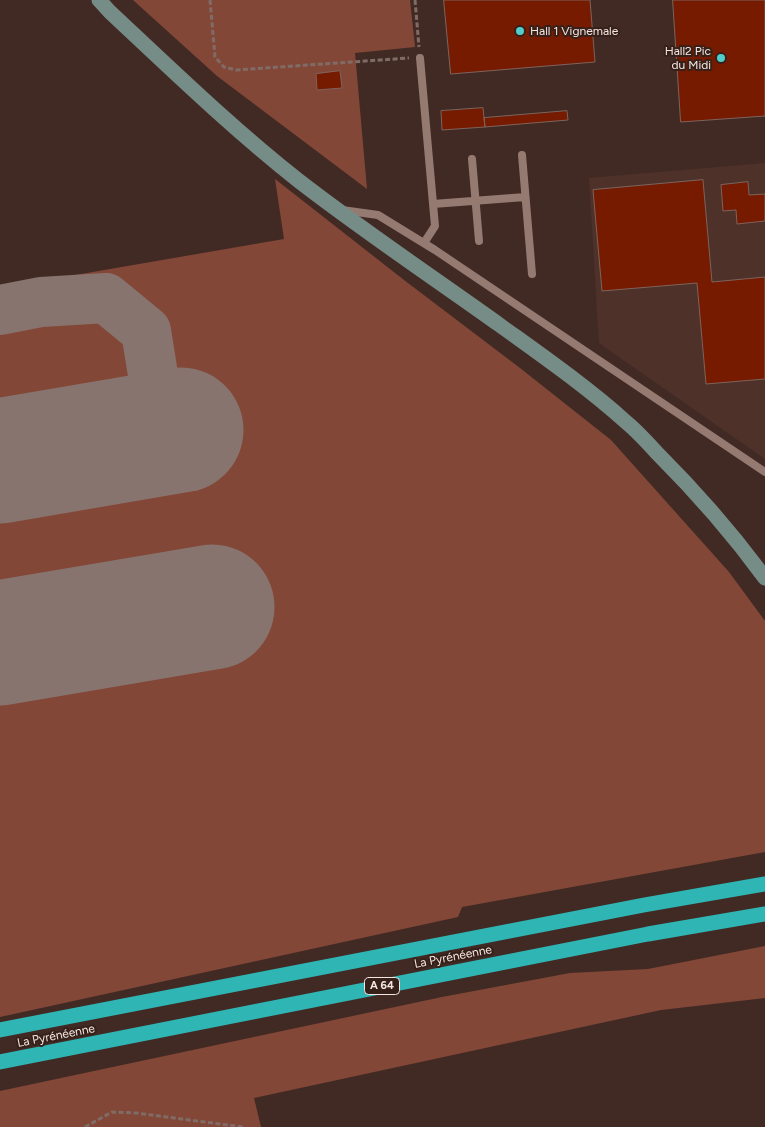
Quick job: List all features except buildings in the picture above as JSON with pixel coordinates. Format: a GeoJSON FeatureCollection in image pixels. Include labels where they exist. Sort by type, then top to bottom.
{"type":"FeatureCollection","features":[{"type":"Feature","properties":{"kind":"highway","name":"La Pyrénéenne"},"geometry":{"type":"LineString","coordinates":[[0,1030],[644,905],[765,884]]}},
{"type":"Feature","properties":{"kind":"highway","name":"La Pyrénéenne"},"geometry":{"type":"LineString","coordinates":[[0,1062],[648,934],[765,914]]}},
{"type":"Feature","properties":{"kind":"street"},"geometry":{"type":"LineString","coordinates":[[99,0],[241,132],[299,180],[338,210],[572,377],[627,422],[712,511],[765,578]]}},
{"type":"Feature","properties":{"kind":"lane"},"geometry":{"type":"LineString","coordinates":[[420,58],[435,226],[424,243]]}},
{"type":"Feature","properties":{"kind":"lane"},"geometry":{"type":"LineString","coordinates":[[522,156],[532,274]]}},
{"type":"Feature","properties":{"kind":"lane"},"geometry":{"type":"LineString","coordinates":[[472,159],[479,241]]}},
{"type":"Feature","properties":{"kind":"lane"},"geometry":{"type":"LineString","coordinates":[[433,204],[526,197]]}},
{"type":"Feature","properties":{"kind":"lane"},"geometry":{"type":"LineString","coordinates":[[338,210],[378,215],[424,243],[765,472]]}},
{"type":"Feature","properties":{"kind":"path"},"geometry":{"type":"LineString","coordinates":[[210,0],[215,57],[224,67],[236,70],[420,58],[415,0]]}},
{"type":"Feature","properties":{"kind":"path"},"geometry":{"type":"LineString","coordinates":[[85,1127],[112,1112],[136,1113],[243,1127]]}},
{"type":"Feature","properties":{"kind":"shaded area"},"geometry":{"type":"Polygon","coordinates":[[[133,0],[410,0],[415,47],[355,53],[367,189],[217,76],[133,0]]]}},
{"type":"Feature","properties":{"kind":"shaded area"},"geometry":{"type":"Polygon","coordinates":[[[765,163],[765,459],[599,343],[589,178],[765,163]]]}},
{"type":"Feature","properties":{"kind":"shaded area"},"geometry":{"type":"Polygon","coordinates":[[[275,179],[611,440],[729,572],[765,621],[765,852],[462,907],[458,917],[0,1017],[0,288],[284,239],[275,179]]]}},
{"type":"Feature","properties":{"kind":"shaded area"},"geometry":{"type":"Polygon","coordinates":[[[765,946],[765,998],[661,1010],[254,1098],[261,1127],[0,1127],[0,1091],[442,997],[570,973],[648,969],[765,946]]]}},
{"type":"Feature","properties":{"kind":"taxiway"},"geometry":{"type":"LineString","coordinates":[[0,310],[41,302],[106,298],[146,331],[160,418]]}},
{"type":"Feature","properties":{"kind":"runway"},"geometry":{"type":"LineString","coordinates":[[0,461],[181,430]]}},
{"type":"Feature","properties":{"kind":"runway"},"geometry":{"type":"LineString","coordinates":[[0,643],[212,607]]}},
{"type":"Feature","properties":{"kind":"place","name":"Hall 1 Vignemale"},"geometry":{"type":"Point","coordinates":[520,31]}},
{"type":"Feature","properties":{"kind":"place","name":"Hall2 Pic du Midi"},"geometry":{"type":"Point","coordinates":[721,58]}}]}
